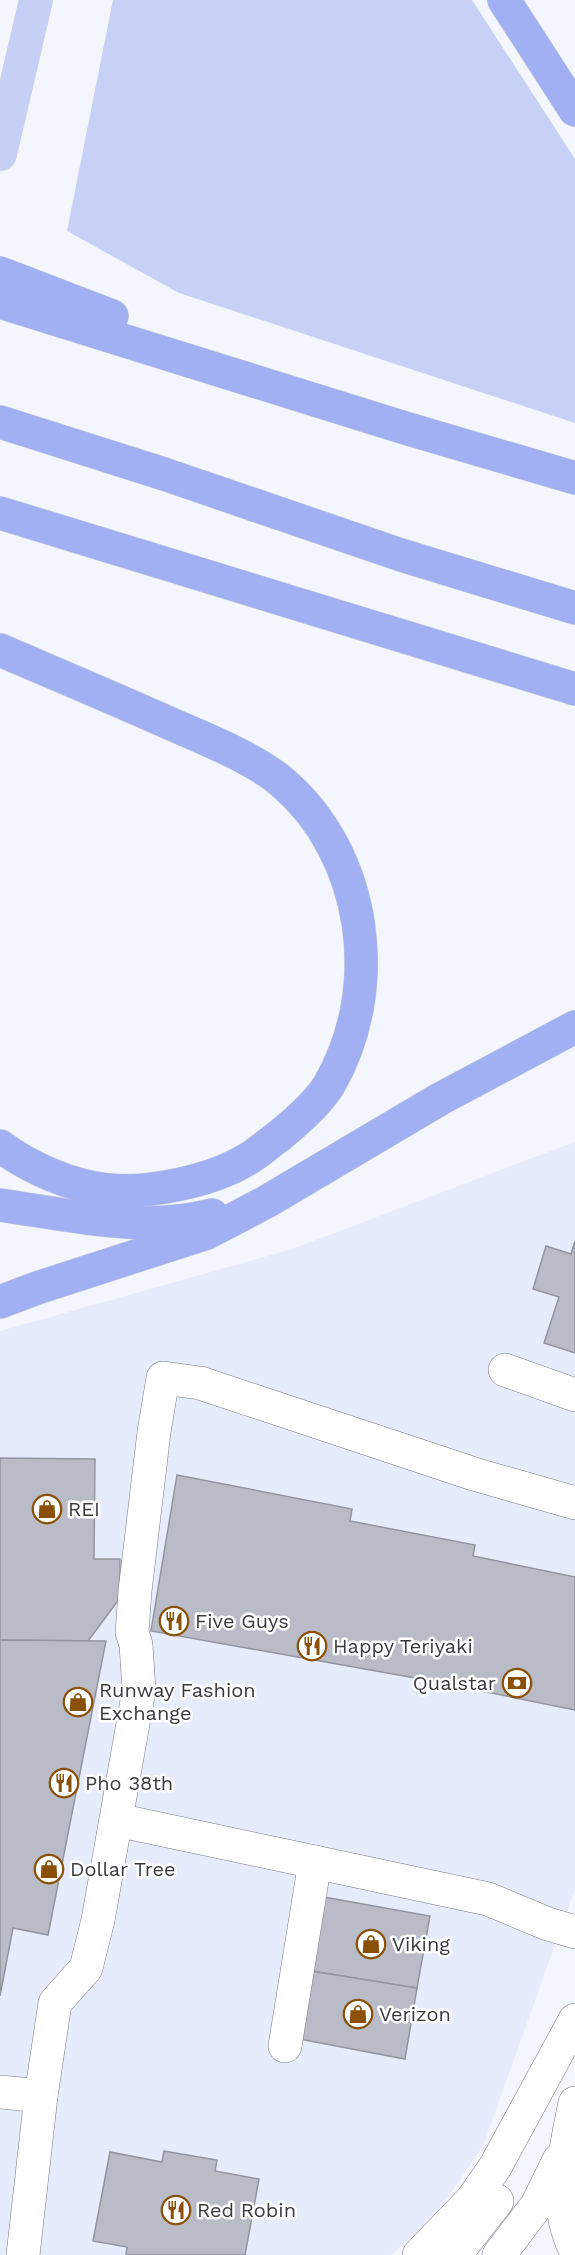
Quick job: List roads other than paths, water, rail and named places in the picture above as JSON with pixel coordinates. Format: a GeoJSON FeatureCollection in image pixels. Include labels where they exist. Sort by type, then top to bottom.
{"type":"FeatureCollection","features":[{"type":"Feature","properties":{"kind":"highway"},"geometry":{"type":"LineString","coordinates":[[504,0],[575,110]]}},
{"type":"Feature","properties":{"kind":"highway"},"geometry":{"type":"LineString","coordinates":[[0,273],[405,428]]}},
{"type":"Feature","properties":{"kind":"highway"},"geometry":{"type":"LineString","coordinates":[[0,302],[405,428],[575,478]]}},
{"type":"Feature","properties":{"kind":"highway"},"geometry":{"type":"LineString","coordinates":[[0,422],[164,474],[401,555],[575,608]]}},
{"type":"Feature","properties":{"kind":"highway"},"geometry":{"type":"LineString","coordinates":[[0,513],[575,689]]}},
{"type":"Feature","properties":{"kind":"highway"},"geometry":{"type":"LineString","coordinates":[[0,650],[200,736],[252,762],[281,781],[311,811],[332,842],[350,884],[361,934],[361,985],[349,1040],[328,1087],[294,1124],[246,1160],[210,1177],[159,1188],[108,1190],[68,1181],[23,1162],[0,1146]]}},
{"type":"Feature","properties":{"kind":"highway"},"geometry":{"type":"LineString","coordinates":[[0,1302],[207,1233],[266,1202],[440,1099],[575,1027]]}},
{"type":"Feature","properties":{"kind":"highway"},"geometry":{"type":"LineString","coordinates":[[0,1205],[131,1224],[195,1220],[266,1202]]}},
{"type":"Feature","properties":{"kind":"main road"},"geometry":{"type":"LineString","coordinates":[[0,154],[36,0]]}},
{"type":"Feature","properties":{"kind":"street"},"geometry":{"type":"LineString","coordinates":[[505,1370],[575,1395]]}},
{"type":"Feature","properties":{"kind":"street"},"geometry":{"type":"LineString","coordinates":[[23,2255],[40,2096],[56,2003],[86,1968],[98,1920],[139,1690],[136,1645],[132,1632],[135,1591],[154,1432],[163,1378],[200,1383],[474,1474],[575,1503]]}},
{"type":"Feature","properties":{"kind":"street"},"geometry":{"type":"LineString","coordinates":[[117,1820],[488,1899],[548,1924],[575,1932]]}},
{"type":"Feature","properties":{"kind":"street"},"geometry":{"type":"LineString","coordinates":[[285,2046],[315,1863]]}},
{"type":"Feature","properties":{"kind":"street"},"geometry":{"type":"LineString","coordinates":[[419,2255],[472,2200],[495,2167],[575,2020]]}},
{"type":"Feature","properties":{"kind":"street"},"geometry":{"type":"LineString","coordinates":[[455,2255],[501,2195],[530,2142],[538,2089]]}},
{"type":"Feature","properties":{"kind":"street"},"geometry":{"type":"LineString","coordinates":[[0,2092],[40,2096]]}},
{"type":"Feature","properties":{"kind":"street"},"geometry":{"type":"LineString","coordinates":[[575,2103],[561,2176],[563,2209],[568,2236],[575,2249]]}},
{"type":"Feature","properties":{"kind":"street"},"geometry":{"type":"LineString","coordinates":[[499,2255],[537,2205],[567,2142]]}},
{"type":"Feature","properties":{"kind":"place","name":"REI"},"geometry":{"type":"Point","coordinates":[47,1509]}},
{"type":"Feature","properties":{"kind":"place","name":"Five Guys"},"geometry":{"type":"Point","coordinates":[174,1621]}},
{"type":"Feature","properties":{"kind":"place","name":"Happy Teriyaki"},"geometry":{"type":"Point","coordinates":[312,1646]}},
{"type":"Feature","properties":{"kind":"place","name":"Qualstar"},"geometry":{"type":"Point","coordinates":[517,1683]}},
{"type":"Feature","properties":{"kind":"place","name":"Runway Fashion Exchange"},"geometry":{"type":"Point","coordinates":[78,1702]}},
{"type":"Feature","properties":{"kind":"place","name":"Pho 38th"},"geometry":{"type":"Point","coordinates":[64,1783]}},
{"type":"Feature","properties":{"kind":"place","name":"Dollar Tree"},"geometry":{"type":"Point","coordinates":[49,1869]}},
{"type":"Feature","properties":{"kind":"place","name":"Viking"},"geometry":{"type":"Point","coordinates":[371,1944]}},
{"type":"Feature","properties":{"kind":"place","name":"Verizon"},"geometry":{"type":"Point","coordinates":[358,2014]}},
{"type":"Feature","properties":{"kind":"place","name":"Red Robin"},"geometry":{"type":"Point","coordinates":[176,2210]}}]}
